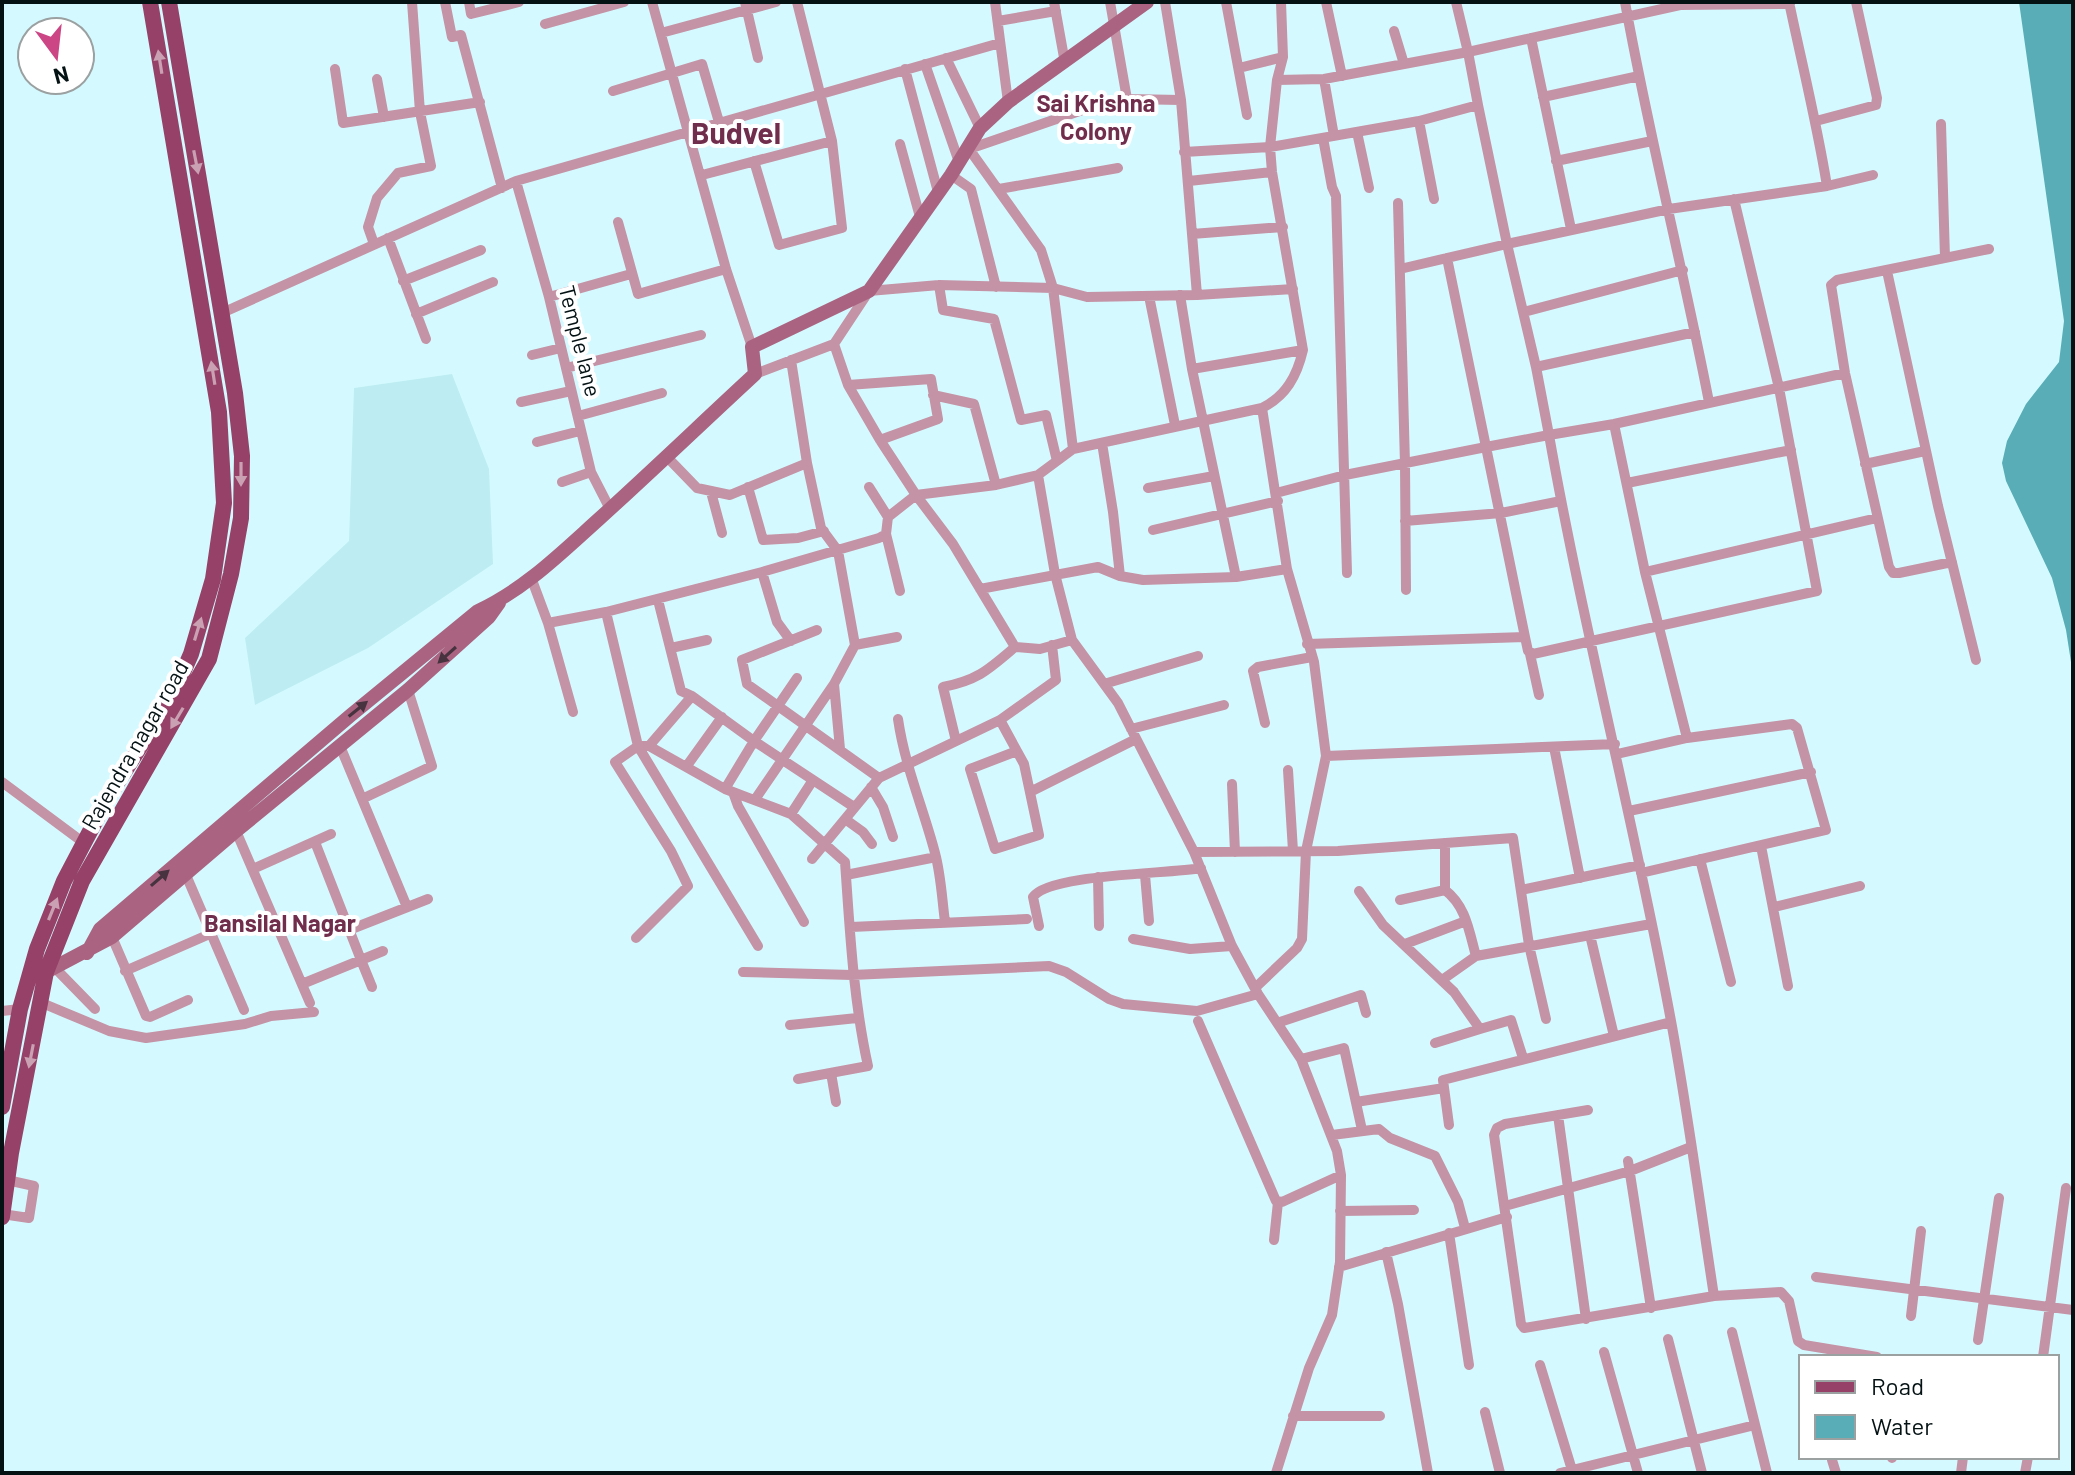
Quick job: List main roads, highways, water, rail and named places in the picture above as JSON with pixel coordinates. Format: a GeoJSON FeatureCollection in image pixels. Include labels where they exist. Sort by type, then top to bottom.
{"type":"FeatureCollection","features":[{"type":"Feature","properties":{"kind":"main road","name":"Rajendra nagar road"},"geometry":{"type":"LineString","coordinates":[[2,1107],[26,982],[64,881],[107,799],[173,695],[191,654],[213,579],[224,503],[219,412],[150,2]]}},
{"type":"Feature","properties":{"kind":"main road","name":"Rajendra nagar road"},"geometry":{"type":"LineString","coordinates":[[2,1215],[51,970],[82,881],[209,659],[231,574],[241,518],[242,456],[235,393],[169,2]]}},
{"type":"Feature","properties":{"kind":"main road"},"geometry":{"type":"LineString","coordinates":[[166,101],[184,98]]}},
{"type":"Feature","properties":{"kind":"water"},"geometry":{"type":"Polygon","coordinates":[[[2019,2],[2073,2],[2073,675],[2066,630],[2052,578],[2006,481],[2002,463],[2007,441],[2026,404],[2059,362],[2064,321],[2019,2]]]}},
{"type":"Feature","properties":{"kind":"district","name":"Sai Krishna Colony"},"geometry":{"type":"Point","coordinates":[1096,118]}},
{"type":"Feature","properties":{"kind":"district","name":"Budvel"},"geometry":{"type":"Point","coordinates":[736,134]}},
{"type":"Feature","properties":{"kind":"district","name":"Bansilal Nagar"},"geometry":{"type":"Point","coordinates":[280,924]}}]}
